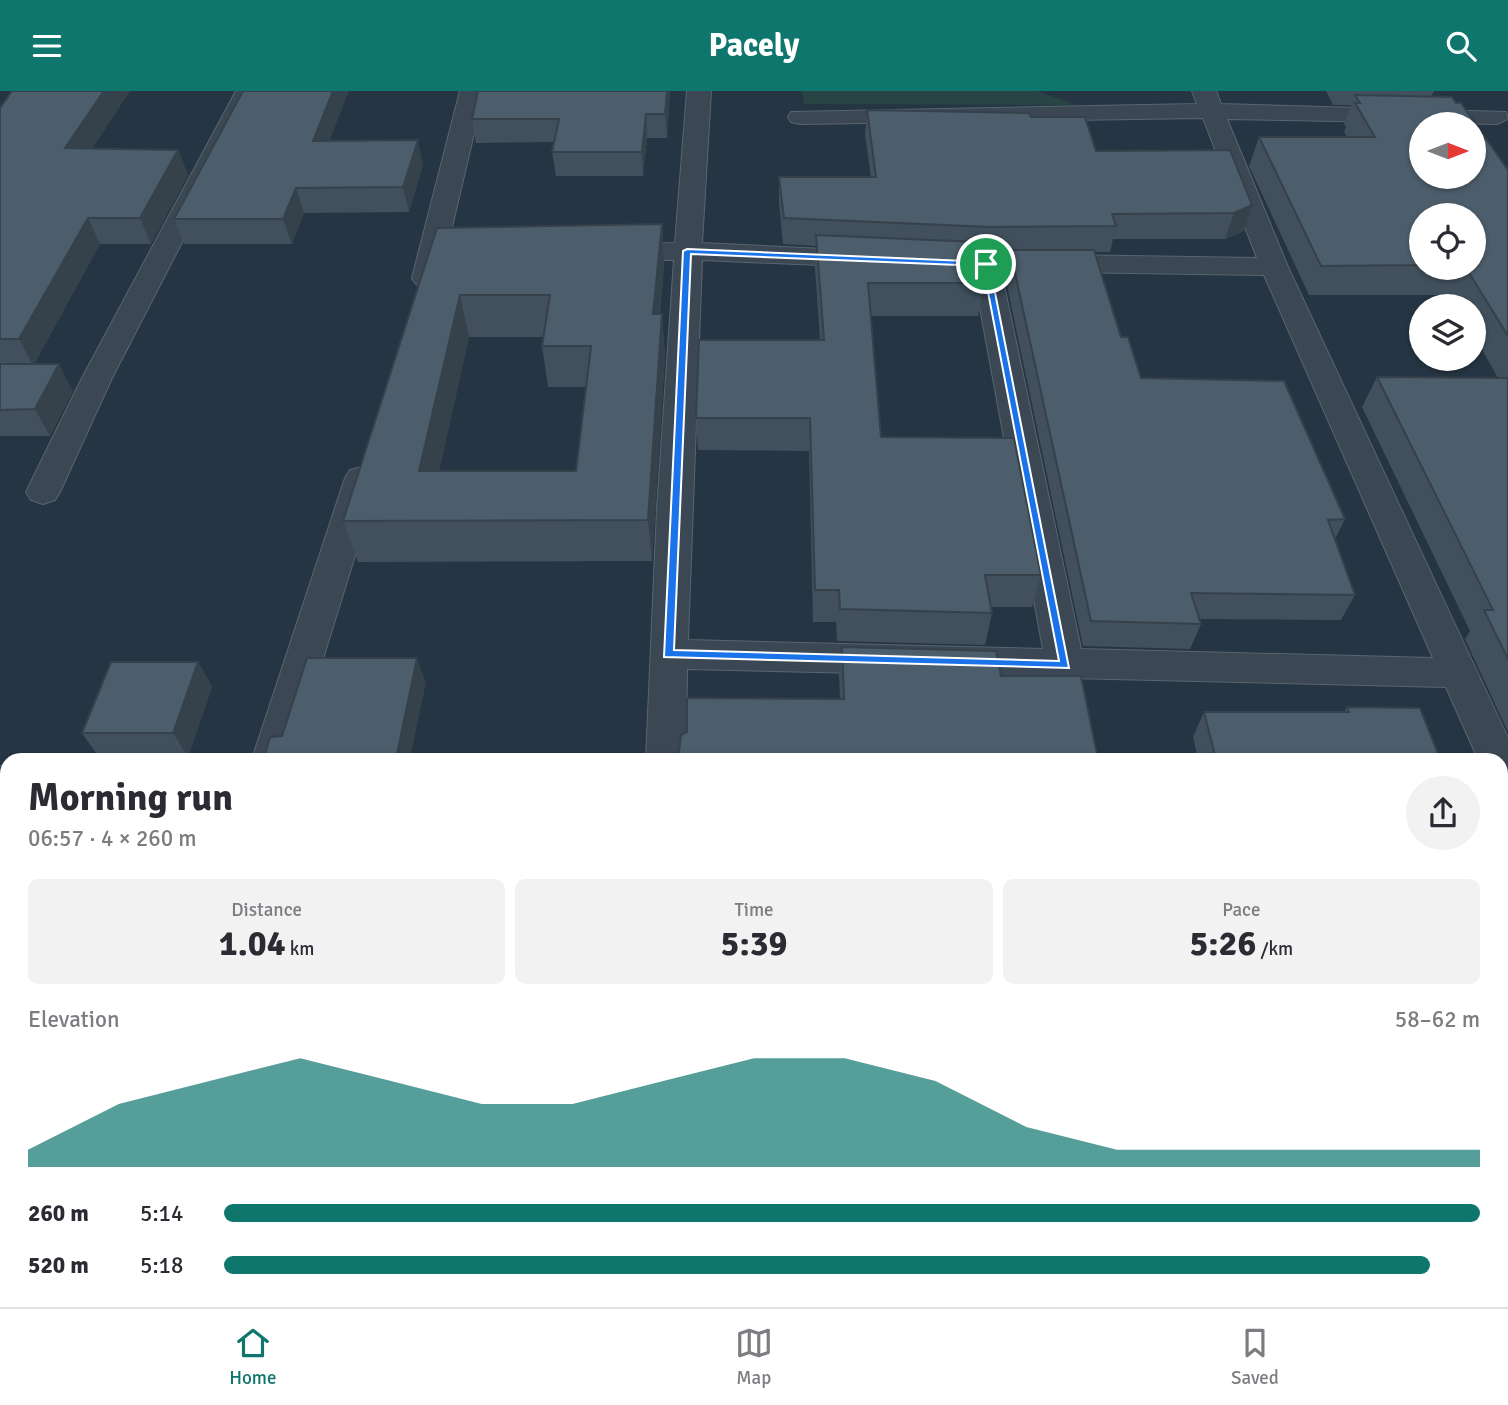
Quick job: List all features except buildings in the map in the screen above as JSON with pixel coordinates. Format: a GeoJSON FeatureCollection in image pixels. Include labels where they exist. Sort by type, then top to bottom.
{"type":"FeatureCollection","features":[{"type":"Feature","properties":{"kind":"street"},"geometry":{"type":"LineString","coordinates":[[43,492],[83,378],[248,91]]}},
{"type":"Feature","properties":{"kind":"street"},"geometry":{"type":"LineString","coordinates":[[417,307],[447,253],[472,91]]}},
{"type":"Feature","properties":{"kind":"street"},"geometry":{"type":"LineString","coordinates":[[666,753],[668,654],[687,251],[699,91]]}},
{"type":"Feature","properties":{"kind":"street"},"geometry":{"type":"LineString","coordinates":[[1103,91],[1154,110]]}},
{"type":"Feature","properties":{"kind":"street"},"geometry":{"type":"LineString","coordinates":[[1479,91],[1503,123]]}},
{"type":"Feature","properties":{"kind":"street"},"geometry":{"type":"LineString","coordinates":[[1208,101],[1274,267],[1495,753]]}},
{"type":"Feature","properties":{"kind":"street"},"geometry":{"type":"LineString","coordinates":[[800,117],[1154,110],[1208,101],[1503,123]]}},
{"type":"Feature","properties":{"kind":"street"},"geometry":{"type":"LineString","coordinates":[[581,252],[687,251],[986,264],[1274,267]]}},
{"type":"Feature","properties":{"kind":"street"},"geometry":{"type":"LineString","coordinates":[[986,264],[1065,665]]}},
{"type":"Feature","properties":{"kind":"street"},"geometry":{"type":"LineString","coordinates":[[274,753],[370,453]]}},
{"type":"Feature","properties":{"kind":"street"},"geometry":{"type":"LineString","coordinates":[[668,654],[1458,673]]}},
{"type":"Feature","properties":{"kind":"green space"},"geometry":{"type":"Polygon","coordinates":[[[802,91],[1037,91],[1077,105],[804,104],[802,91]]]}},
{"type":"Feature","properties":{"kind":"route"},"geometry":{"type":"LineString","coordinates":[[687,251],[986,264],[1065,665],[668,654],[687,251]]}}]}
